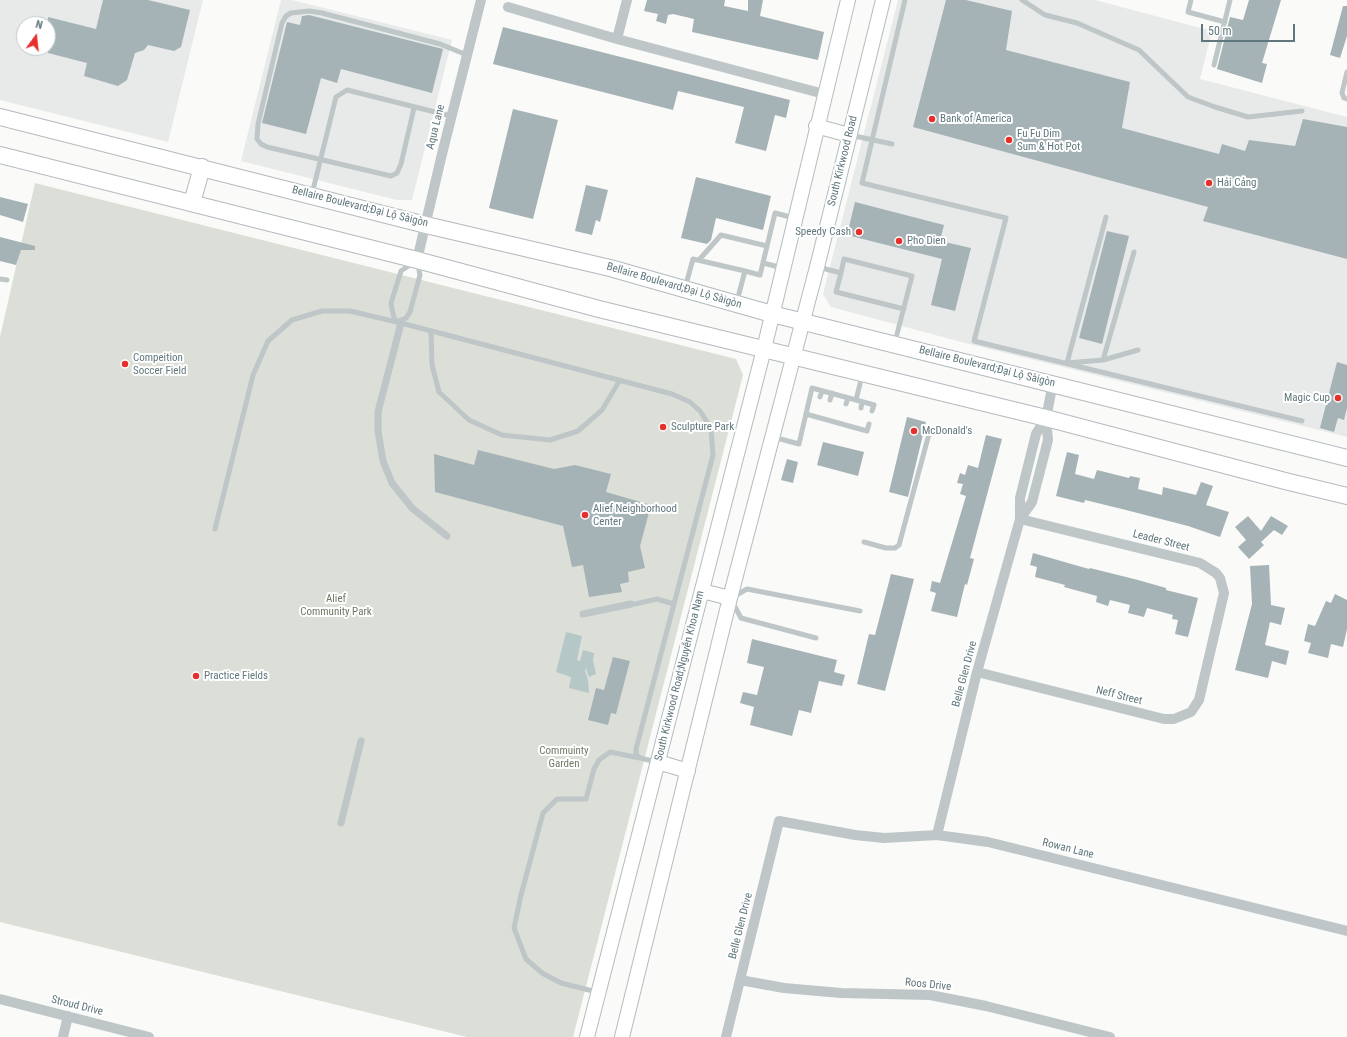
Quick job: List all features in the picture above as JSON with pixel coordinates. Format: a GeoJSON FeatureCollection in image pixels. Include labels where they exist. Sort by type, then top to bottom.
{"type":"FeatureCollection","features":[{"type":"Feature","properties":{"kind":"main road"},"geometry":{"type":"LineString","coordinates":[[772,314],[816,126],[848,0]]}},
{"type":"Feature","properties":{"kind":"main road","name":"South Kirkwood Road"},"geometry":{"type":"LineString","coordinates":[[802,321],[817,267],[883,0]]}},
{"type":"Feature","properties":{"kind":"main road","name":"Bellaire Boulevard;Đại Lộ Sàigòn"},"geometry":{"type":"LineString","coordinates":[[0,117],[426,225],[610,268],[772,314],[1054,383],[1347,458]]}},
{"type":"Feature","properties":{"kind":"main road"},"geometry":{"type":"LineString","coordinates":[[816,126],[849,135]]}},
{"type":"Feature","properties":{"kind":"main road"},"geometry":{"type":"LineString","coordinates":[[0,155],[417,260],[792,357],[1046,418],[1347,496]]}},
{"type":"Feature","properties":{"kind":"main road"},"geometry":{"type":"LineString","coordinates":[[192,203],[202,167]]}},
{"type":"Feature","properties":{"kind":"main road","name":"South Kirkwood Road;Nguyễn Khoa Nam"},"geometry":{"type":"LineString","coordinates":[[587,1037],[772,314]]}},
{"type":"Feature","properties":{"kind":"main road"},"geometry":{"type":"LineString","coordinates":[[622,1037],[730,598],[802,321]]}},
{"type":"Feature","properties":{"kind":"main road"},"geometry":{"type":"LineString","coordinates":[[702,591],[730,598]]}},
{"type":"Feature","properties":{"kind":"main road"},"geometry":{"type":"LineString","coordinates":[[658,762],[688,771]]}},
{"type":"Feature","properties":{"kind":"street","name":"Aqua Lane"},"geometry":{"type":"LineString","coordinates":[[417,260],[451,116],[481,0]]}},
{"type":"Feature","properties":{"kind":"street"},"geometry":{"type":"LineString","coordinates":[[617,39],[627,0]]}},
{"type":"Feature","properties":{"kind":"street"},"geometry":{"type":"LineString","coordinates":[[508,7],[617,39],[824,94]]}},
{"type":"Feature","properties":{"kind":"street"},"geometry":{"type":"LineString","coordinates":[[399,323],[378,412],[378,430],[383,461],[392,483],[412,508],[447,536]]}},
{"type":"Feature","properties":{"kind":"street","name":"Belle Glen Drive"},"geometry":{"type":"LineString","coordinates":[[936,835],[977,672],[1020,519],[1020,498],[1036,434],[1046,418],[1054,383]]}},
{"type":"Feature","properties":{"kind":"street","name":"Leader Street"},"geometry":{"type":"LineString","coordinates":[[1020,519],[1200,563],[1211,569],[1220,578],[1224,593],[1211,650]]}},
{"type":"Feature","properties":{"kind":"street"},"geometry":{"type":"LineString","coordinates":[[583,614],[633,604]]}},
{"type":"Feature","properties":{"kind":"street","name":"Neff Street"},"geometry":{"type":"LineString","coordinates":[[977,672],[1164,719],[1174,719],[1191,712],[1196,706],[1211,650]]}},
{"type":"Feature","properties":{"kind":"street"},"geometry":{"type":"LineString","coordinates":[[341,823],[361,741]]}},
{"type":"Feature","properties":{"kind":"street","name":"Belle Glen Drive"},"geometry":{"type":"LineString","coordinates":[[726,1037],[780,821]]}},
{"type":"Feature","properties":{"kind":"street","name":"Rowan Lane"},"geometry":{"type":"LineString","coordinates":[[780,821],[855,836],[884,838],[936,835],[988,842],[1022,849],[1347,931]]}},
{"type":"Feature","properties":{"kind":"street","name":"Roos Drive"},"geometry":{"type":"LineString","coordinates":[[740,980],[784,988],[841,993],[930,995],[986,1006],[1110,1037]]}},
{"type":"Feature","properties":{"kind":"street","name":"Stroud Drive"},"geometry":{"type":"LineString","coordinates":[[0,999],[149,1037]]}},
{"type":"Feature","properties":{"kind":"street"},"geometry":{"type":"LineString","coordinates":[[63,1037],[68,1016]]}},
{"type":"Feature","properties":{"kind":"lane"},"geometry":{"type":"LineString","coordinates":[[905,0],[862,183],[1006,218],[974,341],[1302,421]]}},
{"type":"Feature","properties":{"kind":"lane"},"geometry":{"type":"LineString","coordinates":[[1022,0],[1045,15],[1077,23],[1139,50],[1188,97],[1214,107],[1248,116],[1302,111]]}},
{"type":"Feature","properties":{"kind":"lane"},"geometry":{"type":"LineString","coordinates":[[1191,0],[1188,12],[1225,22]]}},
{"type":"Feature","properties":{"kind":"lane"},"geometry":{"type":"LineString","coordinates":[[1214,65],[1230,0]]}},
{"type":"Feature","properties":{"kind":"lane"},"geometry":{"type":"LineString","coordinates":[[414,108],[401,164],[397,173],[391,176],[267,147],[261,144],[257,139],[258,124],[282,23],[286,16],[300,11],[322,13],[440,44],[467,55]]}},
{"type":"Feature","properties":{"kind":"lane"},"geometry":{"type":"LineString","coordinates":[[1347,72],[1342,93],[1344,98],[1347,99]]}},
{"type":"Feature","properties":{"kind":"lane"},"geometry":{"type":"LineString","coordinates":[[312,195],[336,97],[347,90],[414,108],[451,116]]}},
{"type":"Feature","properties":{"kind":"lane"},"geometry":{"type":"LineString","coordinates":[[849,135],[892,144]]}},
{"type":"Feature","properties":{"kind":"lane"},"geometry":{"type":"LineString","coordinates":[[684,289],[693,258],[760,275],[775,213],[794,218]]}},
{"type":"Feature","properties":{"kind":"lane"},"geometry":{"type":"LineString","coordinates":[[1067,363],[1106,217]]}},
{"type":"Feature","properties":{"kind":"lane"},"geometry":{"type":"LineString","coordinates":[[699,260],[721,235],[767,246]]}},
{"type":"Feature","properties":{"kind":"lane"},"geometry":{"type":"LineString","coordinates":[[1103,360],[1134,252]]}},
{"type":"Feature","properties":{"kind":"lane"},"geometry":{"type":"LineString","coordinates":[[895,345],[904,309],[912,276],[844,259],[836,292],[904,309]]}},
{"type":"Feature","properties":{"kind":"lane"},"geometry":{"type":"LineString","coordinates":[[417,260],[420,276],[410,312],[406,318],[399,323],[391,303],[401,271],[417,260]]}},
{"type":"Feature","properties":{"kind":"lane"},"geometry":{"type":"LineString","coordinates":[[763,263],[783,268]]}},
{"type":"Feature","properties":{"kind":"lane"},"geometry":{"type":"LineString","coordinates":[[817,267],[841,273]]}},
{"type":"Feature","properties":{"kind":"lane"},"geometry":{"type":"LineString","coordinates":[[736,304],[745,271]]}},
{"type":"Feature","properties":{"kind":"lane"},"geometry":{"type":"LineString","coordinates":[[0,279],[7,280]]}},
{"type":"Feature","properties":{"kind":"lane"},"geometry":{"type":"LineString","coordinates":[[215,529],[253,375],[268,341],[292,320],[322,311],[350,312],[399,323],[672,394],[690,402],[700,411],[711,428],[714,446],[712,464],[636,749],[636,754],[640,758]]}},
{"type":"Feature","properties":{"kind":"lane"},"geometry":{"type":"LineString","coordinates":[[431,331],[432,365],[439,392],[469,420],[502,435],[550,440],[578,431],[602,410],[620,380]]}},
{"type":"Feature","properties":{"kind":"lane"},"geometry":{"type":"LineString","coordinates":[[1067,363],[1103,360],[1138,350]]}},
{"type":"Feature","properties":{"kind":"lane"},"geometry":{"type":"LineString","coordinates":[[856,400],[862,373]]}},
{"type":"Feature","properties":{"kind":"lane"},"geometry":{"type":"LineString","coordinates":[[772,437],[799,444],[812,388],[874,404],[872,411]]}},
{"type":"Feature","properties":{"kind":"lane"},"geometry":{"type":"LineString","coordinates":[[820,398],[822,391]]}},
{"type":"Feature","properties":{"kind":"lane"},"geometry":{"type":"LineString","coordinates":[[830,400],[832,393]]}},
{"type":"Feature","properties":{"kind":"lane"},"geometry":{"type":"LineString","coordinates":[[846,404],[848,398]]}},
{"type":"Feature","properties":{"kind":"lane"},"geometry":{"type":"LineString","coordinates":[[861,408],[862,402]]}},
{"type":"Feature","properties":{"kind":"lane"},"geometry":{"type":"LineString","coordinates":[[806,414],[816,414],[841,424],[867,431],[869,424]]}},
{"type":"Feature","properties":{"kind":"lane"},"geometry":{"type":"LineString","coordinates":[[841,424],[842,418]]}},
{"type":"Feature","properties":{"kind":"lane"},"geometry":{"type":"LineString","coordinates":[[856,428],[858,422]]}},
{"type":"Feature","properties":{"kind":"lane"},"geometry":{"type":"LineString","coordinates":[[864,542],[886,548],[895,548],[899,545],[929,434],[938,430]]}},
{"type":"Feature","properties":{"kind":"lane"},"geometry":{"type":"LineString","coordinates":[[816,638],[741,618],[730,598],[747,589],[860,611]]}},
{"type":"Feature","properties":{"kind":"lane"},"geometry":{"type":"LineString","coordinates":[[633,604],[657,599],[674,604]]}},
{"type":"Feature","properties":{"kind":"lane"},"geometry":{"type":"LineString","coordinates":[[598,992],[561,983],[542,973],[526,959],[514,928],[521,895],[543,813],[557,799],[586,799],[594,769],[599,760],[610,752],[658,762]]}},
{"type":"Feature","properties":{"kind":"shaded area"},"geometry":{"type":"Polygon","coordinates":[[[0,0],[203,0],[168,142],[0,100],[0,0]]]}},
{"type":"Feature","properties":{"kind":"shaded area"},"geometry":{"type":"Polygon","coordinates":[[[281,0],[292,0],[452,40],[412,200],[397,200],[241,161],[281,0]]]}},
{"type":"Feature","properties":{"kind":"shaded area"},"geometry":{"type":"Polygon","coordinates":[[[898,0],[1095,0],[1212,31],[1200,79],[1347,117],[1347,437],[965,343],[831,307],[823,294],[898,0]]]}},
{"type":"Feature","properties":{"kind":"shaded area"},"geometry":{"type":"Polygon","coordinates":[[[566,632],[582,636],[577,660],[580,661],[583,650],[594,653],[593,661],[596,674],[589,677],[586,668],[585,670],[588,680],[589,693],[569,688],[571,677],[556,672],[566,632]]]}},
{"type":"Feature","properties":{"kind":"green space","name":"Alief Community Park"},"geometry":{"type":"Polygon","coordinates":[[[35,183],[736,359],[743,375],[573,1037],[467,1037],[0,922],[0,337],[35,183]]]}},
{"type":"Feature","properties":{"kind":"building"},"geometry":{"type":"Polygon","coordinates":[[[103,0],[148,0],[190,10],[181,47],[174,51],[148,45],[144,50],[135,53],[127,80],[118,86],[84,76],[87,63],[56,55],[56,19],[96,29],[103,0]]]}},
{"type":"Feature","properties":{"kind":"building"},"geometry":{"type":"Polygon","coordinates":[[[647,0],[725,0],[724,6],[748,11],[748,0],[763,0],[760,16],[824,32],[818,60],[692,32],[694,19],[673,14],[668,15],[666,24],[656,21],[658,14],[644,11],[647,0]]]}},
{"type":"Feature","properties":{"kind":"building"},"geometry":{"type":"Polygon","coordinates":[[[946,0],[966,0],[1012,11],[1006,50],[1130,82],[1122,128],[1219,154],[1222,144],[1245,151],[1249,140],[1295,146],[1303,119],[1347,127],[1347,259],[1203,221],[1208,207],[913,127],[946,0]]]}},
{"type":"Feature","properties":{"kind":"building"},"geometry":{"type":"Polygon","coordinates":[[[1249,0],[1281,0],[1262,63],[1267,64],[1262,83],[1217,69],[1230,17],[1243,20],[1249,0]]]}},
{"type":"Feature","properties":{"kind":"building"},"geometry":{"type":"Polygon","coordinates":[[[1343,6],[1347,6],[1347,36],[1340,58],[1330,55],[1343,6]]]}},
{"type":"Feature","properties":{"kind":"building"},"geometry":{"type":"Polygon","coordinates":[[[309,15],[443,49],[432,93],[341,69],[337,83],[321,78],[306,134],[262,123],[287,22],[300,25],[302,16],[309,15]]]}},
{"type":"Feature","properties":{"kind":"building"},"geometry":{"type":"Polygon","coordinates":[[[503,27],[790,100],[786,118],[775,115],[766,151],[735,143],[744,107],[678,91],[673,110],[493,64],[503,27]]]}},
{"type":"Feature","properties":{"kind":"building"},"geometry":{"type":"Polygon","coordinates":[[[513,109],[558,120],[533,219],[489,208],[513,109]]]}},
{"type":"Feature","properties":{"kind":"building"},"geometry":{"type":"Polygon","coordinates":[[[696,177],[771,196],[763,230],[716,218],[711,240],[707,244],[681,238],[696,177]]]}},
{"type":"Feature","properties":{"kind":"building"},"geometry":{"type":"Polygon","coordinates":[[[586,185],[608,190],[600,222],[596,220],[592,235],[575,231],[586,185]]]}},
{"type":"Feature","properties":{"kind":"building"},"geometry":{"type":"Polygon","coordinates":[[[0,197],[28,204],[23,222],[0,215],[0,197]]]}},
{"type":"Feature","properties":{"kind":"building"},"geometry":{"type":"Polygon","coordinates":[[[855,202],[944,225],[940,241],[971,248],[955,311],[931,305],[942,259],[847,235],[855,202]]]}},
{"type":"Feature","properties":{"kind":"building"},"geometry":{"type":"Polygon","coordinates":[[[1107,231],[1129,236],[1102,344],[1079,338],[1107,231]]]}},
{"type":"Feature","properties":{"kind":"building"},"geometry":{"type":"Polygon","coordinates":[[[0,237],[35,246],[35,250],[21,250],[16,265],[0,261],[0,237]]]}},
{"type":"Feature","properties":{"kind":"building"},"geometry":{"type":"Polygon","coordinates":[[[1337,362],[1347,365],[1347,408],[1344,420],[1338,418],[1334,432],[1320,428],[1337,362]]]}},
{"type":"Feature","properties":{"kind":"building"},"geometry":{"type":"Polygon","coordinates":[[[907,417],[926,422],[908,497],[889,492],[907,417]]]}},
{"type":"Feature","properties":{"kind":"building"},"geometry":{"type":"Polygon","coordinates":[[[986,435],[1002,439],[970,558],[974,559],[967,585],[965,584],[957,617],[931,611],[936,593],[930,591],[932,581],[940,583],[966,496],[960,494],[963,484],[957,483],[960,473],[965,475],[968,465],[978,468],[986,435]]]}},
{"type":"Feature","properties":{"kind":"building"},"geometry":{"type":"Polygon","coordinates":[[[823,442],[864,452],[858,476],[817,465],[823,442]]]}},
{"type":"Feature","properties":{"kind":"building","name":"Alief Neighborhood Center"},"geometry":{"type":"Polygon","coordinates":[[[478,450],[554,469],[575,465],[611,474],[606,492],[651,505],[640,546],[645,568],[628,572],[629,582],[620,584],[622,592],[589,597],[583,565],[572,567],[563,526],[435,492],[434,454],[474,465],[478,450]]]}},
{"type":"Feature","properties":{"kind":"building"},"geometry":{"type":"Polygon","coordinates":[[[1067,452],[1079,455],[1075,474],[1094,479],[1097,470],[1129,478],[1130,476],[1140,478],[1138,489],[1162,495],[1163,487],[1196,495],[1201,482],[1213,486],[1206,505],[1229,512],[1220,537],[1188,526],[1122,509],[1085,500],[1084,503],[1056,496],[1067,452]]]}},
{"type":"Feature","properties":{"kind":"building"},"geometry":{"type":"Polygon","coordinates":[[[787,459],[798,462],[793,483],[781,480],[787,459]]]}},
{"type":"Feature","properties":{"kind":"building"},"geometry":{"type":"Polygon","coordinates":[[[1248,516],[1261,531],[1271,516],[1288,526],[1282,535],[1274,530],[1261,542],[1264,545],[1249,559],[1238,547],[1246,540],[1235,527],[1248,516]]]}},
{"type":"Feature","properties":{"kind":"building"},"geometry":{"type":"Polygon","coordinates":[[[1033,553],[1089,569],[1138,580],[1166,588],[1166,590],[1198,598],[1188,637],[1175,634],[1178,620],[1172,619],[1173,615],[1147,608],[1144,617],[1128,613],[1130,605],[1110,600],[1108,606],[1096,602],[1097,596],[1035,577],[1037,567],[1030,565],[1033,553]]]}},
{"type":"Feature","properties":{"kind":"building"},"geometry":{"type":"Polygon","coordinates":[[[1269,565],[1271,605],[1285,608],[1281,625],[1270,622],[1265,645],[1289,651],[1286,665],[1272,661],[1268,678],[1235,670],[1252,604],[1250,566],[1269,565]]]}},
{"type":"Feature","properties":{"kind":"building"},"geometry":{"type":"Polygon","coordinates":[[[891,574],[914,579],[885,691],[857,684],[869,634],[875,635],[891,574]]]}},
{"type":"Feature","properties":{"kind":"building"},"geometry":{"type":"Polygon","coordinates":[[[1335,594],[1347,600],[1347,629],[1343,647],[1331,644],[1328,658],[1308,653],[1311,643],[1304,641],[1308,624],[1315,626],[1326,601],[1331,603],[1335,594]]]}},
{"type":"Feature","properties":{"kind":"building"},"geometry":{"type":"Polygon","coordinates":[[[752,639],[837,660],[834,672],[845,675],[842,686],[819,681],[811,713],[799,710],[792,736],[750,725],[754,707],[740,703],[743,692],[757,695],[764,667],[747,663],[752,639]]]}},
{"type":"Feature","properties":{"kind":"building"},"geometry":{"type":"Polygon","coordinates":[[[613,657],[630,661],[616,714],[611,713],[608,725],[588,720],[596,688],[604,690],[613,657]]]}},
{"type":"Feature","properties":{"kind":"place","name":"Bank of America"},"geometry":{"type":"Point","coordinates":[932,119]}},
{"type":"Feature","properties":{"kind":"place","name":"Fu Fu Dim Sum & Hot Pot"},"geometry":{"type":"Point","coordinates":[1009,140]}},
{"type":"Feature","properties":{"kind":"place","name":"Hải Cảng"},"geometry":{"type":"Point","coordinates":[1209,183]}},
{"type":"Feature","properties":{"kind":"place","name":"Speedy Cash"},"geometry":{"type":"Point","coordinates":[859,232]}},
{"type":"Feature","properties":{"kind":"place","name":"Pho Dien"},"geometry":{"type":"Point","coordinates":[899,241]}},
{"type":"Feature","properties":{"kind":"place","name":"Compeition Soccer Field"},"geometry":{"type":"Point","coordinates":[125,364]}},
{"type":"Feature","properties":{"kind":"place","name":"Magic Cup"},"geometry":{"type":"Point","coordinates":[1338,398]}},
{"type":"Feature","properties":{"kind":"place","name":"Sculpture Park"},"geometry":{"type":"Point","coordinates":[663,427]}},
{"type":"Feature","properties":{"kind":"place","name":"McDonald's"},"geometry":{"type":"Point","coordinates":[914,431]}},
{"type":"Feature","properties":{"kind":"place","name":"Alief Neighborhood Center"},"geometry":{"type":"Point","coordinates":[585,515]}},
{"type":"Feature","properties":{"kind":"place","name":"Practice Fields"},"geometry":{"type":"Point","coordinates":[196,676]}},
{"type":"Feature","properties":{"kind":"park label","name":"Commuinty Garden"},"geometry":{"type":"Point","coordinates":[564,757]}}]}
